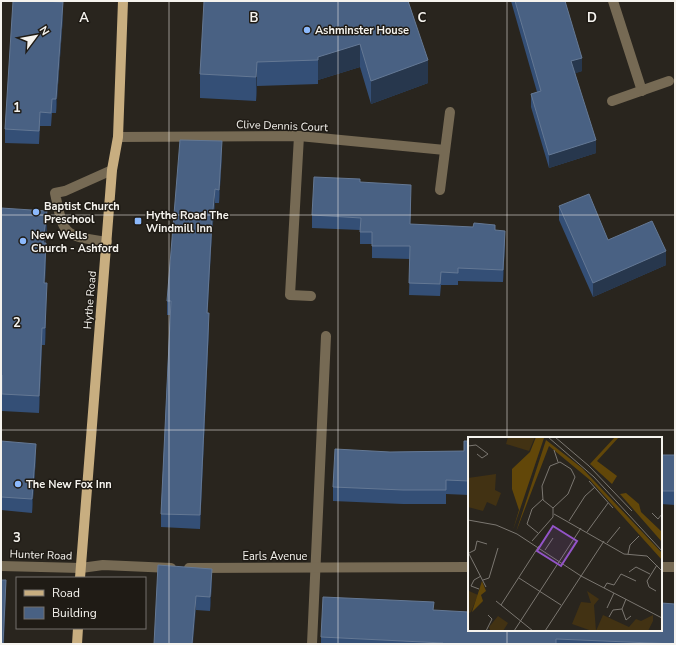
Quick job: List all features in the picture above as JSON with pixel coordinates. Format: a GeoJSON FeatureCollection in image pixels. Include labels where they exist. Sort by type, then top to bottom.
{"type":"FeatureCollection","features":[{"type":"Feature","properties":{"kind":"main road","name":"Hythe Road"},"geometry":{"type":"LineString","coordinates":[[81,573],[112,170],[118,137],[123,1]]}},
{"type":"Feature","properties":{"kind":"main road"},"geometry":{"type":"LineString","coordinates":[[77,644],[78,629]]}},
{"type":"Feature","properties":{"kind":"street"},"geometry":{"type":"LineString","coordinates":[[613,1],[642,91]]}},
{"type":"Feature","properties":{"kind":"street"},"geometry":{"type":"LineString","coordinates":[[612,101],[669,81]]}},
{"type":"Feature","properties":{"kind":"street"},"geometry":{"type":"LineString","coordinates":[[440,190],[450,112]]}},
{"type":"Feature","properties":{"kind":"street","name":"Clive Dennis Court"},"geometry":{"type":"LineString","coordinates":[[118,137],[299,136],[445,150]]}},
{"type":"Feature","properties":{"kind":"street"},"geometry":{"type":"LineString","coordinates":[[299,136],[290,295],[311,296]]}},
{"type":"Feature","properties":{"kind":"street"},"geometry":{"type":"LineString","coordinates":[[107,242],[76,238],[68,233],[63,227],[55,193],[65,192],[112,170]]}},
{"type":"Feature","properties":{"kind":"street"},"geometry":{"type":"LineString","coordinates":[[312,644],[326,336]]}},
{"type":"Feature","properties":{"kind":"street","name":"Earls Avenue"},"geometry":{"type":"LineString","coordinates":[[81,573],[103,565],[146,569],[468,567]]}},
{"type":"Feature","properties":{"kind":"street","name":"Hunter Road"},"geometry":{"type":"LineString","coordinates":[[1,566],[81,573]]}},
{"type":"Feature","properties":{"kind":"street"},"geometry":{"type":"LineString","coordinates":[[662,567],[675,567]]}},
{"type":"Feature","properties":{"kind":"building"},"geometry":{"type":"Polygon","coordinates":[[[13,1],[63,2],[56,99],[52,99],[51,113],[40,112],[39,131],[5,129],[13,1]]]}},
{"type":"Feature","properties":{"kind":"building","name":"Ashminster House"},"geometry":{"type":"Polygon","coordinates":[[[204,1],[408,1],[428,60],[371,81],[360,44],[318,57],[318,60],[257,62],[256,77],[200,74],[204,1]]]}},
{"type":"Feature","properties":{"kind":"building"},"geometry":{"type":"Polygon","coordinates":[[[515,1],[565,1],[582,58],[571,61],[596,140],[549,155],[531,94],[541,91],[515,1]]]}},
{"type":"Feature","properties":{"kind":"building"},"geometry":{"type":"Polygon","coordinates":[[[180,140],[222,141],[219,190],[215,189],[212,220],[207,313],[209,313],[200,515],[161,514],[171,301],[167,301],[180,140]]]}},
{"type":"Feature","properties":{"kind":"building"},"geometry":{"type":"Polygon","coordinates":[[[314,177],[360,179],[360,182],[411,185],[410,224],[473,227],[474,223],[495,225],[495,230],[505,231],[503,270],[458,268],[458,273],[441,272],[440,284],[409,283],[410,246],[372,246],[372,232],[360,232],[361,218],[312,215],[314,177]]]}},
{"type":"Feature","properties":{"kind":"building"},"geometry":{"type":"Polygon","coordinates":[[[589,194],[608,240],[652,221],[666,251],[593,283],[559,206],[589,194]]]}},
{"type":"Feature","properties":{"kind":"building"},"geometry":{"type":"Polygon","coordinates":[[[1,208],[47,211],[43,243],[46,243],[44,283],[47,283],[45,328],[42,328],[39,396],[2,394],[1,208]]]}},
{"type":"Feature","properties":{"kind":"building","name":"The New Fox Inn"},"geometry":{"type":"Polygon","coordinates":[[[1,441],[36,444],[32,499],[1,497],[1,441]]]}},
{"type":"Feature","properties":{"kind":"building"},"geometry":{"type":"Polygon","coordinates":[[[464,441],[468,441],[468,481],[446,480],[446,490],[333,487],[335,449],[390,452],[464,451],[464,441]]]}},
{"type":"Feature","properties":{"kind":"building"},"geometry":{"type":"Polygon","coordinates":[[[662,455],[675,455],[675,491],[662,491],[662,455]]]}},
{"type":"Feature","properties":{"kind":"building"},"geometry":{"type":"Polygon","coordinates":[[[158,565],[212,569],[210,597],[196,596],[192,644],[154,644],[158,565]]]}},
{"type":"Feature","properties":{"kind":"building"},"geometry":{"type":"Polygon","coordinates":[[[1,580],[6,580],[3,644],[1,644],[1,580]]]}},
{"type":"Feature","properties":{"kind":"building"},"geometry":{"type":"Polygon","coordinates":[[[323,597],[434,602],[433,610],[468,612],[468,631],[662,631],[662,603],[675,604],[675,644],[556,639],[556,644],[443,644],[321,637],[323,597]]]}},
{"type":"Feature","properties":{"kind":"place","name":"Ashminster House"},"geometry":{"type":"Point","coordinates":[307,30]}},
{"type":"Feature","properties":{"kind":"place","name":"Baptist Church Preschool"},"geometry":{"type":"Point","coordinates":[36,212]}},
{"type":"Feature","properties":{"kind":"place","name":"Hythe Road The Windmill Inn"},"geometry":{"type":"Point","coordinates":[138,221]}},
{"type":"Feature","properties":{"kind":"place","name":"New Wells Church - Ashford"},"geometry":{"type":"Point","coordinates":[23,241]}},
{"type":"Feature","properties":{"kind":"place","name":"The New Fox Inn"},"geometry":{"type":"Point","coordinates":[18,484]}}]}
